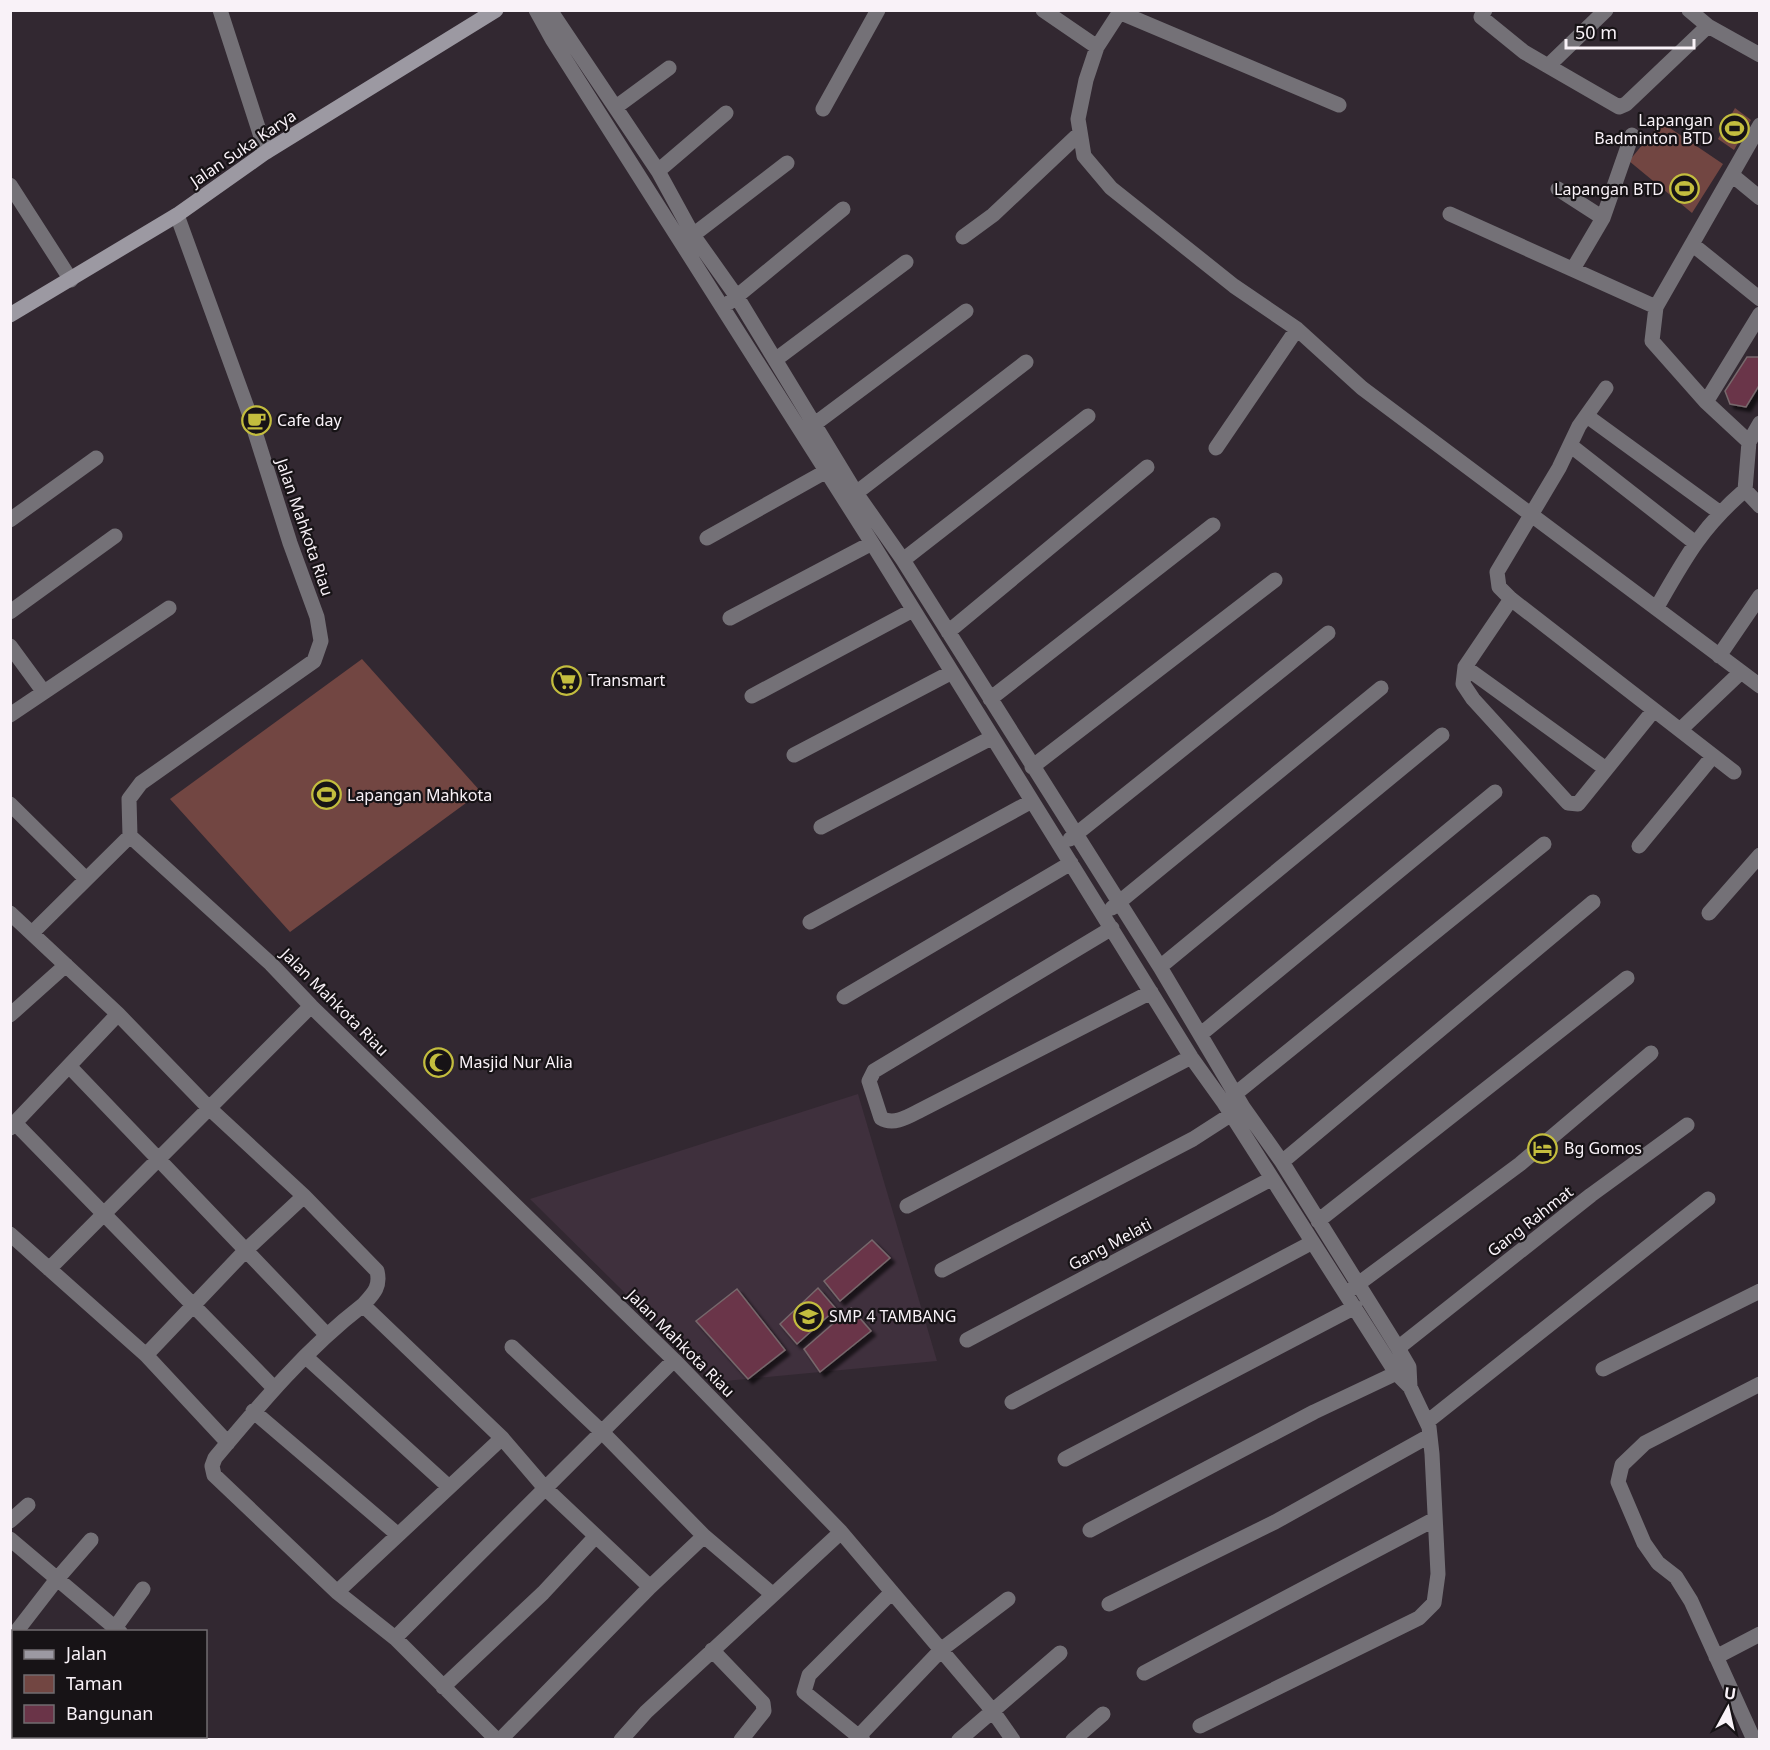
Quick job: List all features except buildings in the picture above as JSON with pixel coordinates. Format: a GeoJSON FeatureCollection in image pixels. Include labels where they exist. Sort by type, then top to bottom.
{"type":"FeatureCollection","features":[{"type":"Feature","properties":{"kind":"main road","name":"Jalan Suka Karya"},"geometry":{"type":"LineString","coordinates":[[10,315],[177,215],[266,152],[496,10]]}},
{"type":"Feature","properties":{"kind":"street"},"geometry":{"type":"LineString","coordinates":[[220,10],[266,152]]}},
{"type":"Feature","properties":{"kind":"street"},"geometry":{"type":"LineString","coordinates":[[536,10],[552,39],[825,472],[872,534],[903,560],[1201,1034],[1233,1105],[1271,1179],[1311,1243],[1352,1289],[1398,1348],[1402,1370]]}},
{"type":"Feature","properties":{"kind":"street"},"geometry":{"type":"LineString","coordinates":[[550,10],[658,171],[693,235],[737,297],[816,423],[856,493],[872,534],[913,610],[1191,1057],[1281,1162],[1318,1221],[1352,1289],[1355,1307],[1402,1370],[1428,1429],[1438,1574],[1434,1603],[1419,1618],[1200,1726]]}},
{"type":"Feature","properties":{"kind":"street"},"geometry":{"type":"LineString","coordinates":[[823,109],[878,10]]}},
{"type":"Feature","properties":{"kind":"street"},"geometry":{"type":"LineString","coordinates":[[1043,10],[1097,47]]}},
{"type":"Feature","properties":{"kind":"street"},"geometry":{"type":"LineString","coordinates":[[1485,10],[1482,17],[1489,26],[1548,66],[1619,107],[1626,104],[1708,26]]}},
{"type":"Feature","properties":{"kind":"street"},"geometry":{"type":"LineString","coordinates":[[1548,66],[1606,10]]}},
{"type":"Feature","properties":{"kind":"street"},"geometry":{"type":"LineString","coordinates":[[1689,10],[1708,26],[1760,55]]}},
{"type":"Feature","properties":{"kind":"street"},"geometry":{"type":"LineString","coordinates":[[1339,105],[1120,11],[1097,47],[1086,80],[1078,119],[1084,156],[1111,188],[1225,279],[1298,329],[1362,388],[1760,686]]}},
{"type":"Feature","properties":{"kind":"street"},"geometry":{"type":"LineString","coordinates":[[616,107],[669,68]]}},
{"type":"Feature","properties":{"kind":"street"},"geometry":{"type":"LineString","coordinates":[[658,171],[726,113]]}},
{"type":"Feature","properties":{"kind":"street"},"geometry":{"type":"LineString","coordinates":[[1749,442],[1706,402],[1652,341],[1656,307],[1760,125]]}},
{"type":"Feature","properties":{"kind":"street"},"geometry":{"type":"LineString","coordinates":[[963,237],[993,215],[1080,133]]}},
{"type":"Feature","properties":{"kind":"street"},"geometry":{"type":"LineString","coordinates":[[1573,269],[1603,218],[1632,135]]}},
{"type":"Feature","properties":{"kind":"street"},"geometry":{"type":"LineString","coordinates":[[693,235],[787,164]]}},
{"type":"Feature","properties":{"kind":"street"},"geometry":{"type":"LineString","coordinates":[[1732,175],[1760,198]]}},
{"type":"Feature","properties":{"kind":"street"},"geometry":{"type":"LineString","coordinates":[[10,185],[71,280]]}},
{"type":"Feature","properties":{"kind":"street"},"geometry":{"type":"LineString","coordinates":[[1558,189],[1603,218]]}},
{"type":"Feature","properties":{"kind":"street"},"geometry":{"type":"LineString","coordinates":[[722,308],[843,209]]}},
{"type":"Feature","properties":{"kind":"street"},"geometry":{"type":"LineString","coordinates":[[1450,214],[1656,307]]}},
{"type":"Feature","properties":{"kind":"street","name":"Jalan Mahkota Riau"},"geometry":{"type":"LineString","coordinates":[[177,215],[249,413],[290,543],[318,616],[321,641],[314,661],[141,783],[129,799],[130,836],[271,964],[311,1006],[674,1360],[841,1532],[942,1649],[992,1710],[1013,1740]]}},
{"type":"Feature","properties":{"kind":"street"},"geometry":{"type":"LineString","coordinates":[[1692,244],[1760,299]]}},
{"type":"Feature","properties":{"kind":"street"},"geometry":{"type":"LineString","coordinates":[[775,360],[906,262]]}},
{"type":"Feature","properties":{"kind":"street"},"geometry":{"type":"LineString","coordinates":[[816,423],[966,311]]}},
{"type":"Feature","properties":{"kind":"street"},"geometry":{"type":"LineString","coordinates":[[1706,402],[1760,314]]}},
{"type":"Feature","properties":{"kind":"street"},"geometry":{"type":"LineString","coordinates":[[1216,448],[1298,329]]}},
{"type":"Feature","properties":{"kind":"street"},"geometry":{"type":"LineString","coordinates":[[856,493],[1026,363]]}},
{"type":"Feature","properties":{"kind":"street"},"geometry":{"type":"LineString","coordinates":[[1606,387],[1497,572],[1499,587],[1511,599],[1734,772]]}},
{"type":"Feature","properties":{"kind":"street"},"geometry":{"type":"LineString","coordinates":[[903,560],[1088,416]]}},
{"type":"Feature","properties":{"kind":"street"},"geometry":{"type":"LineString","coordinates":[[1587,416],[1719,512]]}},
{"type":"Feature","properties":{"kind":"street"},"geometry":{"type":"LineString","coordinates":[[1658,608],[1694,542],[1719,512],[1745,489],[1749,442],[1760,423]]}},
{"type":"Feature","properties":{"kind":"street"},"geometry":{"type":"LineString","coordinates":[[1570,445],[1694,542]]}},
{"type":"Feature","properties":{"kind":"street"},"geometry":{"type":"LineString","coordinates":[[10,520],[96,458]]}},
{"type":"Feature","properties":{"kind":"street"},"geometry":{"type":"LineString","coordinates":[[707,538],[839,463]]}},
{"type":"Feature","properties":{"kind":"street"},"geometry":{"type":"LineString","coordinates":[[948,632],[1147,467]]}},
{"type":"Feature","properties":{"kind":"street"},"geometry":{"type":"LineString","coordinates":[[1745,489],[1760,506]]}},
{"type":"Feature","properties":{"kind":"street"},"geometry":{"type":"LineString","coordinates":[[990,699],[1213,525]]}},
{"type":"Feature","properties":{"kind":"street"},"geometry":{"type":"LineString","coordinates":[[730,618],[872,534]]}},
{"type":"Feature","properties":{"kind":"street"},"geometry":{"type":"LineString","coordinates":[[10,612],[115,536]]}},
{"type":"Feature","properties":{"kind":"street"},"geometry":{"type":"LineString","coordinates":[[1032,767],[1275,580]]}},
{"type":"Feature","properties":{"kind":"street"},"geometry":{"type":"LineString","coordinates":[[1719,656],[1760,596]]}},
{"type":"Feature","properties":{"kind":"street"},"geometry":{"type":"LineString","coordinates":[[1511,599],[1465,668],[1465,689],[1568,803],[1578,804],[1654,710]]}},
{"type":"Feature","properties":{"kind":"street"},"geometry":{"type":"LineString","coordinates":[[10,715],[169,608]]}},
{"type":"Feature","properties":{"kind":"street"},"geometry":{"type":"LineString","coordinates":[[752,696],[913,610]]}},
{"type":"Feature","properties":{"kind":"street"},"geometry":{"type":"LineString","coordinates":[[1059,845],[1077,836],[1328,633]]}},
{"type":"Feature","properties":{"kind":"street"},"geometry":{"type":"LineString","coordinates":[[10,646],[43,691]]}},
{"type":"Feature","properties":{"kind":"street"},"geometry":{"type":"LineString","coordinates":[[1465,668],[1606,769]]}},
{"type":"Feature","properties":{"kind":"street"},"geometry":{"type":"LineString","coordinates":[[794,755],[952,672]]}},
{"type":"Feature","properties":{"kind":"street"},"geometry":{"type":"LineString","coordinates":[[1680,730],[1741,672]]}},
{"type":"Feature","properties":{"kind":"street"},"geometry":{"type":"LineString","coordinates":[[1103,913],[1120,904],[1381,688]]}},
{"type":"Feature","properties":{"kind":"street"},"geometry":{"type":"LineString","coordinates":[[1160,968],[1442,735]]}},
{"type":"Feature","properties":{"kind":"street"},"geometry":{"type":"LineString","coordinates":[[821,827],[991,738]]}},
{"type":"Feature","properties":{"kind":"street"},"geometry":{"type":"LineString","coordinates":[[1639,846],[1713,756]]}},
{"type":"Feature","properties":{"kind":"street"},"geometry":{"type":"LineString","coordinates":[[1201,1034],[1495,792]]}},
{"type":"Feature","properties":{"kind":"street"},"geometry":{"type":"LineString","coordinates":[[810,922],[1032,801]]}},
{"type":"Feature","properties":{"kind":"street"},"geometry":{"type":"LineString","coordinates":[[10,804],[85,878]]}},
{"type":"Feature","properties":{"kind":"street"},"geometry":{"type":"LineString","coordinates":[[32,933],[85,878],[130,836]]}},
{"type":"Feature","properties":{"kind":"street"},"geometry":{"type":"LineString","coordinates":[[942,1270],[1193,1139],[1544,844]]}},
{"type":"Feature","properties":{"kind":"street"},"geometry":{"type":"LineString","coordinates":[[1709,913],[1760,855]]}},
{"type":"Feature","properties":{"kind":"street"},"geometry":{"type":"LineString","coordinates":[[844,998],[1071,863]]}},
{"type":"Feature","properties":{"kind":"street"},"geometry":{"type":"LineString","coordinates":[[1281,1162],[1593,902]]}},
{"type":"Feature","properties":{"kind":"street"},"geometry":{"type":"LineString","coordinates":[[10,913],[118,1014],[209,1108],[304,1196],[377,1272],[380,1281],[377,1290],[363,1305],[326,1334],[273,1387],[215,1458],[212,1466],[214,1475],[338,1592],[395,1638],[442,1687],[499,1740],[650,1587],[704,1536]]}},
{"type":"Feature","properties":{"kind":"street"},"geometry":{"type":"LineString","coordinates":[[1112,928],[874,1071],[869,1081],[881,1118],[886,1122],[898,1121],[1151,992]]}},
{"type":"Feature","properties":{"kind":"street"},"geometry":{"type":"LineString","coordinates":[[11,1014],[66,965]]}},
{"type":"Feature","properties":{"kind":"street"},"geometry":{"type":"LineString","coordinates":[[1318,1221],[1627,978]]}},
{"type":"Feature","properties":{"kind":"street"},"geometry":{"type":"LineString","coordinates":[[49,1269],[311,1006]]}},
{"type":"Feature","properties":{"kind":"street"},"geometry":{"type":"LineString","coordinates":[[118,1014],[13,1125],[273,1387]]}},
{"type":"Feature","properties":{"kind":"street"},"geometry":{"type":"LineString","coordinates":[[1352,1289],[1520,1164],[1652,1053]]}},
{"type":"Feature","properties":{"kind":"street"},"geometry":{"type":"LineString","coordinates":[[907,1206],[1191,1057]]}},
{"type":"Feature","properties":{"kind":"street"},"geometry":{"type":"LineString","coordinates":[[70,1067],[326,1334]]}},
{"type":"Feature","properties":{"kind":"street","name":"Gang Rahmat"},"geometry":{"type":"LineString","coordinates":[[1398,1348],[1591,1196],[1687,1125]]}},
{"type":"Feature","properties":{"kind":"street","name":"Gang Melati"},"geometry":{"type":"LineString","coordinates":[[967,1340],[1271,1179]]}},
{"type":"Feature","properties":{"kind":"street"},"geometry":{"type":"LineString","coordinates":[[146,1355],[245,1251],[304,1196]]}},
{"type":"Feature","properties":{"kind":"street"},"geometry":{"type":"LineString","coordinates":[[1109,1604],[1275,1522],[1428,1429],[1708,1199]]}},
{"type":"Feature","properties":{"kind":"street"},"geometry":{"type":"LineString","coordinates":[[10,1234],[146,1355],[228,1443]]}},
{"type":"Feature","properties":{"kind":"street"},"geometry":{"type":"LineString","coordinates":[[1012,1402],[1311,1243]]}},
{"type":"Feature","properties":{"kind":"street"},"geometry":{"type":"LineString","coordinates":[[1603,1369],[1760,1291]]}},
{"type":"Feature","properties":{"kind":"street"},"geometry":{"type":"LineString","coordinates":[[363,1305],[502,1438],[544,1487],[650,1587]]}},
{"type":"Feature","properties":{"kind":"street"},"geometry":{"type":"LineString","coordinates":[[1065,1459],[1355,1307]]}},
{"type":"Feature","properties":{"kind":"street"},"geometry":{"type":"LineString","coordinates":[[512,1347],[603,1432],[704,1536],[772,1594]]}},
{"type":"Feature","properties":{"kind":"street"},"geometry":{"type":"LineString","coordinates":[[306,1356],[450,1487]]}},
{"type":"Feature","properties":{"kind":"street"},"geometry":{"type":"LineString","coordinates":[[395,1638],[674,1360]]}},
{"type":"Feature","properties":{"kind":"street"},"geometry":{"type":"LineString","coordinates":[[1090,1530],[1314,1412],[1402,1370]]}},
{"type":"Feature","properties":{"kind":"street"},"geometry":{"type":"LineString","coordinates":[[1754,1740],[1691,1601],[1676,1577],[1659,1563],[1644,1543],[1618,1482],[1622,1465],[1646,1443],[1760,1384]]}},
{"type":"Feature","properties":{"kind":"street"},"geometry":{"type":"LineString","coordinates":[[254,1411],[397,1534]]}},
{"type":"Feature","properties":{"kind":"street"},"geometry":{"type":"LineString","coordinates":[[338,1592],[397,1534],[502,1438]]}},
{"type":"Feature","properties":{"kind":"street"},"geometry":{"type":"LineString","coordinates":[[10,1521],[28,1505]]}},
{"type":"Feature","properties":{"kind":"street"},"geometry":{"type":"LineString","coordinates":[[1144,1673],[1435,1519]]}},
{"type":"Feature","properties":{"kind":"street"},"geometry":{"type":"LineString","coordinates":[[621,1740],[712,1650],[841,1532]]}},
{"type":"Feature","properties":{"kind":"street"},"geometry":{"type":"LineString","coordinates":[[442,1687],[543,1593],[596,1536]]}},
{"type":"Feature","properties":{"kind":"street"},"geometry":{"type":"LineString","coordinates":[[10,1539],[116,1630],[143,1589]]}},
{"type":"Feature","properties":{"kind":"street"},"geometry":{"type":"LineString","coordinates":[[17,1630],[91,1540]]}},
{"type":"Feature","properties":{"kind":"street"},"geometry":{"type":"LineString","coordinates":[[892,1592],[809,1675],[805,1684],[804,1692],[861,1738],[942,1649],[1008,1599]]}},
{"type":"Feature","properties":{"kind":"street"},"geometry":{"type":"LineString","coordinates":[[1716,1657],[1760,1634]]}},
{"type":"Feature","properties":{"kind":"street"},"geometry":{"type":"LineString","coordinates":[[712,1650],[764,1703],[764,1711],[741,1740]]}},
{"type":"Feature","properties":{"kind":"street"},"geometry":{"type":"LineString","coordinates":[[959,1740],[1060,1653]]}},
{"type":"Feature","properties":{"kind":"street"},"geometry":{"type":"LineString","coordinates":[[1073,1740],[1103,1714]]}},
{"type":"Feature","properties":{"kind":"street"},"geometry":{"type":"LineString","coordinates":[[135,1738],[153,1740]]}},
{"type":"Feature","properties":{"kind":"shaded area"},"geometry":{"type":"Polygon","coordinates":[[[858,1094],[937,1361],[715,1382],[530,1199],[858,1094]]]}},
{"type":"Feature","properties":{"kind":"green space","name":"Lapangan Badminton BTD"},"geometry":{"type":"Polygon","coordinates":[[[1735,108],[1751,120],[1734,150],[1718,139],[1735,108]]]}},
{"type":"Feature","properties":{"kind":"green space","name":"Lapangan BTD"},"geometry":{"type":"Polygon","coordinates":[[[1661,122],[1723,164],[1692,213],[1629,161],[1661,122]]]}},
{"type":"Feature","properties":{"kind":"green space","name":"Lapangan Mahkota"},"geometry":{"type":"Polygon","coordinates":[[[362,659],[481,792],[290,932],[170,799],[362,659]]]}},
{"type":"Feature","properties":{"kind":"place","name":"Lapangan Badminton BTD"},"geometry":{"type":"Point","coordinates":[1734,129]}},
{"type":"Feature","properties":{"kind":"place","name":"Lapangan BTD"},"geometry":{"type":"Point","coordinates":[1685,189]}},
{"type":"Feature","properties":{"kind":"place","name":"Cafe day"},"geometry":{"type":"Point","coordinates":[256,420]}},
{"type":"Feature","properties":{"kind":"place","name":"Transmart"},"geometry":{"type":"Point","coordinates":[567,680]}},
{"type":"Feature","properties":{"kind":"place","name":"Lapangan Mahkota"},"geometry":{"type":"Point","coordinates":[326,795]}},
{"type":"Feature","properties":{"kind":"place","name":"Masjid Nur Alia"},"geometry":{"type":"Point","coordinates":[438,1062]}},
{"type":"Feature","properties":{"kind":"place","name":"Bg Gomos"},"geometry":{"type":"Point","coordinates":[1543,1148]}},
{"type":"Feature","properties":{"kind":"place","name":"SMP 4 TAMBANG"},"geometry":{"type":"Point","coordinates":[808,1316]}}]}
